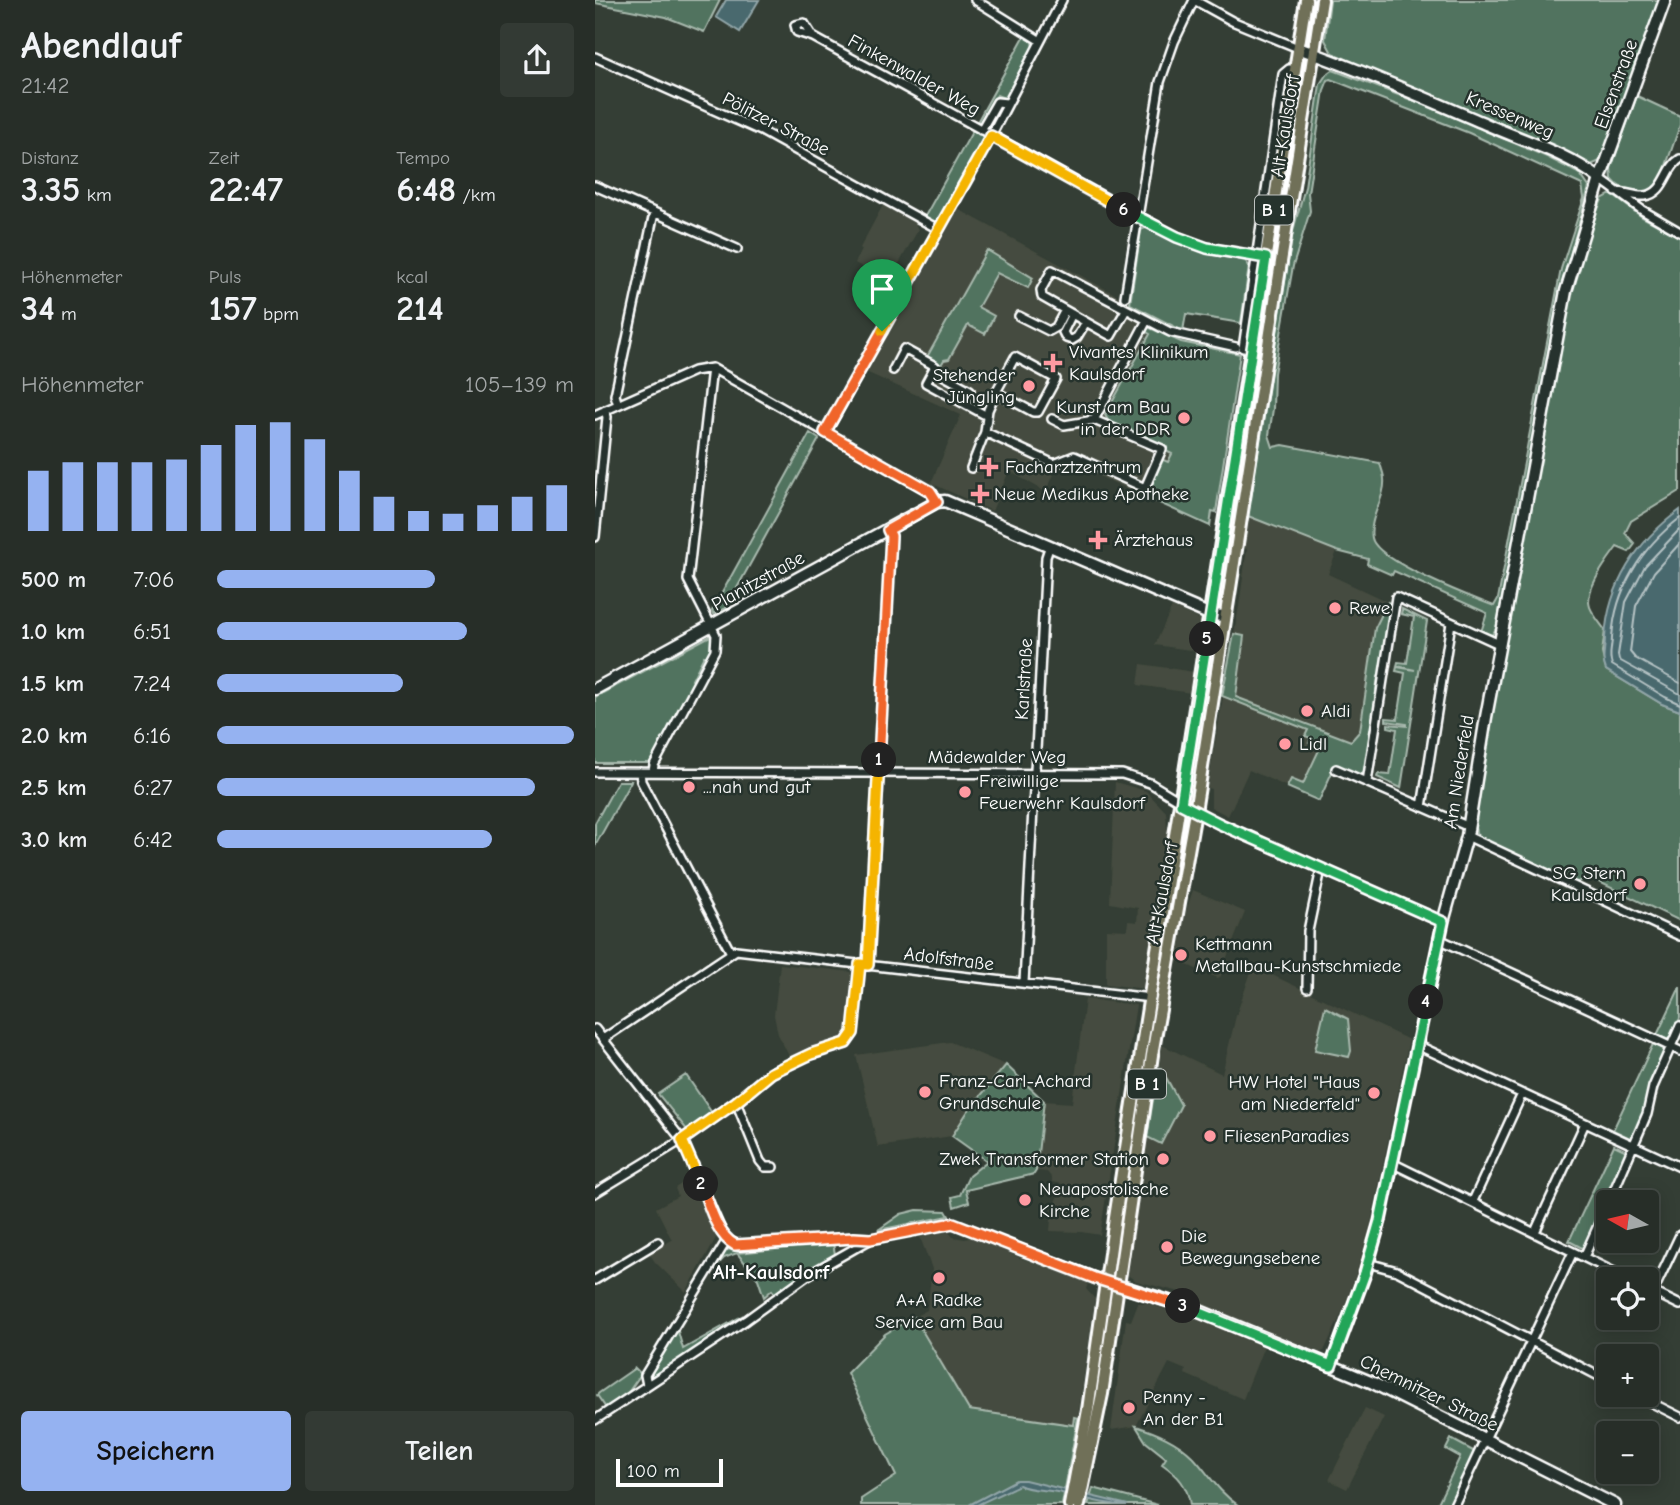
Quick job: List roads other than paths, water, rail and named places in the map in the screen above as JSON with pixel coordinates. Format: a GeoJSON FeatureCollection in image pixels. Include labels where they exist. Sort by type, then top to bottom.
{"type":"FeatureCollection","features":[{"type":"Feature","properties":{"kind":"main road","name":"B 1"},"geometry":{"type":"LineString","coordinates":[[1299,48],[1306,0]]}},
{"type":"Feature","properties":{"kind":"main road","name":"B 1"},"geometry":{"type":"LineString","coordinates":[[1314,53],[1322,0]]}},
{"type":"Feature","properties":{"kind":"main road","name":"Alt-Kaulsdorf"},"geometry":{"type":"LineString","coordinates":[[1110,1283],[1211,615],[1261,257],[1299,48]]}},
{"type":"Feature","properties":{"kind":"main road","name":"Alt-Kaulsdorf"},"geometry":{"type":"LineString","coordinates":[[1076,1498],[1110,1283],[1195,812],[1314,53]]}},
{"type":"Feature","properties":{"kind":"street"},"geometry":{"type":"LineString","coordinates":[[975,0],[1039,40]]}},
{"type":"Feature","properties":{"kind":"street"},"geometry":{"type":"LineString","coordinates":[[825,432],[991,136],[1062,0]]}},
{"type":"Feature","properties":{"kind":"street"},"geometry":{"type":"LineString","coordinates":[[1125,297],[1160,82],[1174,42],[1194,0],[1232,21],[1299,48]]}},
{"type":"Feature","properties":{"kind":"street","name":"Elsenstraße"},"geometry":{"type":"LineString","coordinates":[[1600,179],[1665,0]]}},
{"type":"Feature","properties":{"kind":"street","name":"Finkenwalder Weg"},"geometry":{"type":"LineString","coordinates":[[813,37],[1177,237],[1207,248],[1261,257]]}},
{"type":"Feature","properties":{"kind":"street","name":"Kressenweg"},"geometry":{"type":"LineString","coordinates":[[1299,48],[1538,146],[1589,171],[1615,192],[1680,232]]}},
{"type":"Feature","properties":{"kind":"street","name":"Pölitzer Straße"},"geometry":{"type":"LineString","coordinates":[[595,57],[761,131],[938,229]]}},
{"type":"Feature","properties":{"kind":"street"},"geometry":{"type":"LineString","coordinates":[[981,130],[997,102],[1007,103]]}},
{"type":"Feature","properties":{"kind":"street"},"geometry":{"type":"LineString","coordinates":[[1615,192],[1644,196],[1651,194],[1662,185],[1673,163],[1680,159]]}},
{"type":"Feature","properties":{"kind":"street","name":"Am Niederfeld"},"geometry":{"type":"LineString","coordinates":[[1331,1366],[1380,1221],[1439,939],[1468,832],[1499,644],[1566,292],[1600,179]]}},
{"type":"Feature","properties":{"kind":"street"},"geometry":{"type":"LineString","coordinates":[[595,186],[737,249]]}},
{"type":"Feature","properties":{"kind":"street"},"geometry":{"type":"LineString","coordinates":[[618,405],[615,395],[654,212]]}},
{"type":"Feature","properties":{"kind":"street","name":"Alt-Kaulsdorf"},"geometry":{"type":"LineString","coordinates":[[1146,321],[1186,338],[1239,348],[1261,257]]}},
{"type":"Feature","properties":{"kind":"street"},"geometry":{"type":"LineString","coordinates":[[1094,421],[1146,321],[1126,310],[1052,270],[1041,290],[1042,295],[1111,336],[1126,310]]}},
{"type":"Feature","properties":{"kind":"street"},"geometry":{"type":"LineString","coordinates":[[1019,316],[1049,331],[1069,312]]}},
{"type":"Feature","properties":{"kind":"street"},"geometry":{"type":"LineString","coordinates":[[1069,312],[1063,330],[1067,339],[1077,337],[1086,322]]}},
{"type":"Feature","properties":{"kind":"street"},"geometry":{"type":"LineString","coordinates":[[893,370],[904,349],[935,366],[926,383],[987,416]]}},
{"type":"Feature","properties":{"kind":"street"},"geometry":{"type":"LineString","coordinates":[[971,468],[996,392],[1015,357],[1056,379],[1038,412]]}},
{"type":"Feature","properties":{"kind":"street"},"geometry":{"type":"LineString","coordinates":[[595,415],[694,371],[712,368],[930,491],[937,502],[945,501],[1211,615],[1225,616]]}},
{"type":"Feature","properties":{"kind":"street"},"geometry":{"type":"LineString","coordinates":[[653,772],[654,765],[715,650],[716,635],[688,580],[712,368]]}},
{"type":"Feature","properties":{"kind":"street"},"geometry":{"type":"LineString","coordinates":[[933,370],[970,390],[963,403]]}},
{"type":"Feature","properties":{"kind":"street"},"geometry":{"type":"LineString","coordinates":[[985,432],[1054,464],[1074,456],[1145,488],[1162,449],[1094,421],[1064,425],[996,392]]}},
{"type":"Feature","properties":{"kind":"street"},"geometry":{"type":"LineString","coordinates":[[595,537],[607,417],[605,410]]}},
{"type":"Feature","properties":{"kind":"street","name":"Planitzstraße"},"geometry":{"type":"LineString","coordinates":[[595,689],[937,502]]}},
{"type":"Feature","properties":{"kind":"street"},"geometry":{"type":"LineString","coordinates":[[595,1193],[682,1140],[736,1102],[771,1073],[811,1054],[840,1046],[849,1040],[853,1033],[864,964],[878,773],[891,536],[888,530]]}},
{"type":"Feature","properties":{"kind":"street","name":"Karlstraße"},"geometry":{"type":"LineString","coordinates":[[1024,983],[1046,557],[1050,545]]}},
{"type":"Feature","properties":{"kind":"street"},"geometry":{"type":"LineString","coordinates":[[1367,782],[1396,597],[1499,644]]}},
{"type":"Feature","properties":{"kind":"street"},"geometry":{"type":"LineString","coordinates":[[1422,807],[1451,623]]}},
{"type":"Feature","properties":{"kind":"street"},"geometry":{"type":"LineString","coordinates":[[1336,769],[1422,807],[1680,936]]}},
{"type":"Feature","properties":{"kind":"street","name":"Mädewalder Weg"},"geometry":{"type":"LineString","coordinates":[[595,772],[1122,774],[1150,783],[1195,812],[1443,922]]}},
{"type":"Feature","properties":{"kind":"street"},"geometry":{"type":"LineString","coordinates":[[603,1039],[731,953],[640,779],[640,772]]}},
{"type":"Feature","properties":{"kind":"street"},"geometry":{"type":"LineString","coordinates":[[1307,988],[1308,931],[1321,869]]}},
{"type":"Feature","properties":{"kind":"street"},"geometry":{"type":"LineString","coordinates":[[1439,939],[1680,1051]]}},
{"type":"Feature","properties":{"kind":"street","name":"Adolfstraße"},"geometry":{"type":"LineString","coordinates":[[731,953],[736,950],[1151,998]]}},
{"type":"Feature","properties":{"kind":"street"},"geometry":{"type":"LineString","coordinates":[[1615,1190],[1647,1114],[1653,1087],[1680,1026]]}},
{"type":"Feature","properties":{"kind":"street"},"geometry":{"type":"LineString","coordinates":[[595,1029],[682,1140],[727,1240],[740,1246],[870,1239],[953,1223],[1110,1283]]}},
{"type":"Feature","properties":{"kind":"street"},"geometry":{"type":"LineString","coordinates":[[1417,1045],[1680,1167]]}},
{"type":"Feature","properties":{"kind":"street"},"geometry":{"type":"LineString","coordinates":[[1473,1201],[1522,1094]]}},
{"type":"Feature","properties":{"kind":"street"},"geometry":{"type":"LineString","coordinates":[[736,1102],[760,1161],[765,1167],[773,1167]]}},
{"type":"Feature","properties":{"kind":"street"},"geometry":{"type":"LineString","coordinates":[[1535,1232],[1585,1123]]}},
{"type":"Feature","properties":{"kind":"street"},"geometry":{"type":"LineString","coordinates":[[1392,1163],[1604,1267]]}},
{"type":"Feature","properties":{"kind":"street"},"geometry":{"type":"LineString","coordinates":[[1584,1257],[1596,1231]]}},
{"type":"Feature","properties":{"kind":"street"},"geometry":{"type":"LineString","coordinates":[[1659,1274],[1680,1235]]}},
{"type":"Feature","properties":{"kind":"street"},"geometry":{"type":"LineString","coordinates":[[837,1239],[844,1252]]}},
{"type":"Feature","properties":{"kind":"street"},"geometry":{"type":"LineString","coordinates":[[595,1420],[844,1252],[870,1239]]}},
{"type":"Feature","properties":{"kind":"street"},"geometry":{"type":"LineString","coordinates":[[647,1385],[645,1375],[727,1240]]}},
{"type":"Feature","properties":{"kind":"street"},"geometry":{"type":"LineString","coordinates":[[595,1280],[658,1242]]}},
{"type":"Feature","properties":{"kind":"street"},"geometry":{"type":"LineString","coordinates":[[1454,1505],[1573,1252]]}},
{"type":"Feature","properties":{"kind":"street"},"geometry":{"type":"LineString","coordinates":[[1368,1263],[1397,1270],[1596,1375]]}},
{"type":"Feature","properties":{"kind":"street","name":"Chemnitzer Straße"},"geometry":{"type":"LineString","coordinates":[[1110,1283],[1198,1310],[1373,1383],[1615,1505]]}},
{"type":"Feature","properties":{"kind":"street"},"geometry":{"type":"LineString","coordinates":[[1659,1294],[1680,1305]]}},
{"type":"Feature","properties":{"kind":"street"},"geometry":{"type":"LineString","coordinates":[[1659,1406],[1680,1416]]}},
{"type":"Feature","properties":{"kind":"water"},"geometry":{"type":"Polygon","coordinates":[[[726,0],[759,0],[740,32],[716,17],[726,0]]]}},
{"type":"Feature","properties":{"kind":"water"},"geometry":{"type":"Polygon","coordinates":[[[1680,510],[1680,711],[1662,704],[1606,670],[1603,658],[1607,619],[1627,566],[1651,536],[1680,510]]]}},
{"type":"Feature","properties":{"kind":"water"},"geometry":{"type":"Polygon","coordinates":[[[1016,1480],[1128,1505],[1019,1485],[977,1505],[969,1505],[1016,1480]]]}},
{"type":"Feature","properties":{"kind":"place","name":"Vivantes Klinikum Kaulsdorf"},"geometry":{"type":"Point","coordinates":[1053,363]}},
{"type":"Feature","properties":{"kind":"place","name":"Stehender Jüngling"},"geometry":{"type":"Point","coordinates":[1029,386]}},
{"type":"Feature","properties":{"kind":"place","name":"Kunst am Bau in der DDR"},"geometry":{"type":"Point","coordinates":[1184,418]}},
{"type":"Feature","properties":{"kind":"place","name":"Facharztzentrum"},"geometry":{"type":"Point","coordinates":[989,467]}},
{"type":"Feature","properties":{"kind":"place","name":"Neue Medikus Apotheke"},"geometry":{"type":"Point","coordinates":[980,494]}},
{"type":"Feature","properties":{"kind":"place","name":"Ärztehaus"},"geometry":{"type":"Point","coordinates":[1098,540]}},
{"type":"Feature","properties":{"kind":"place","name":"Rewe"},"geometry":{"type":"Point","coordinates":[1335,608]}},
{"type":"Feature","properties":{"kind":"place","name":"Aldi"},"geometry":{"type":"Point","coordinates":[1307,711]}},
{"type":"Feature","properties":{"kind":"place","name":"Lidl"},"geometry":{"type":"Point","coordinates":[1285,744]}},
{"type":"Feature","properties":{"kind":"place","name":"...nah und gut"},"geometry":{"type":"Point","coordinates":[689,787]}},
{"type":"Feature","properties":{"kind":"place","name":"Freiwillige Feuerwehr Kaulsdorf"},"geometry":{"type":"Point","coordinates":[965,792]}},
{"type":"Feature","properties":{"kind":"place","name":"SG Stern Kaulsdorf"},"geometry":{"type":"Point","coordinates":[1640,884]}},
{"type":"Feature","properties":{"kind":"place","name":"Kettmann Metallbau-Kunstschmiede"},"geometry":{"type":"Point","coordinates":[1181,955]}},
{"type":"Feature","properties":{"kind":"place","name":"Franz-Carl-Achard Grundschule"},"geometry":{"type":"Point","coordinates":[925,1092]}},
{"type":"Feature","properties":{"kind":"place","name":"HW Hotel \"Haus am Niederfeld\""},"geometry":{"type":"Point","coordinates":[1374,1093]}},
{"type":"Feature","properties":{"kind":"place","name":"FliesenParadies"},"geometry":{"type":"Point","coordinates":[1210,1136]}},
{"type":"Feature","properties":{"kind":"place","name":"Zwek Transformer Station"},"geometry":{"type":"Point","coordinates":[1163,1159]}},
{"type":"Feature","properties":{"kind":"place","name":"Neuapostolische Kirche"},"geometry":{"type":"Point","coordinates":[1025,1200]}},
{"type":"Feature","properties":{"kind":"place","name":"Die Bewegungsebene"},"geometry":{"type":"Point","coordinates":[1167,1247]}},
{"type":"Feature","properties":{"kind":"place","name":"A+A Radke Service am Bau"},"geometry":{"type":"Point","coordinates":[939,1278]}},
{"type":"Feature","properties":{"kind":"place","name":"Penny - An der B1"},"geometry":{"type":"Point","coordinates":[1129,1408]}},
{"type":"Feature","properties":{"kind":"district","name":"Alt-Kaulsdorf"},"geometry":{"type":"Point","coordinates":[771,1272]}}]}
